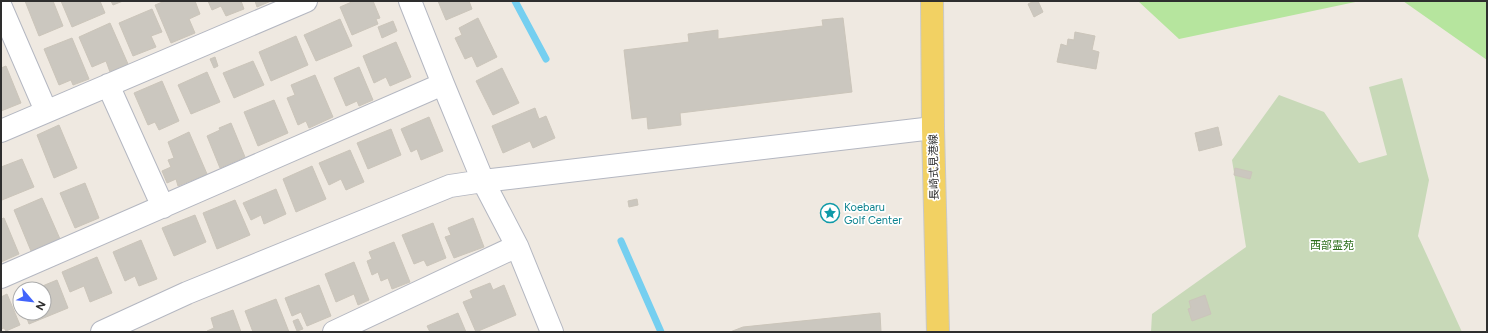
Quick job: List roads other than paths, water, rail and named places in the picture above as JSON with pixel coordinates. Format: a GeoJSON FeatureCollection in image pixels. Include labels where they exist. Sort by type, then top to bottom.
{"type":"FeatureCollection","features":[{"type":"Feature","properties":{"kind":"main road","name":"長崎式見港線"},"geometry":{"type":"LineString","coordinates":[[932,1],[933,128],[938,332]]}},
{"type":"Feature","properties":{"kind":"street"},"geometry":{"type":"LineString","coordinates":[[1,131],[306,1]]}},
{"type":"Feature","properties":{"kind":"street"},"geometry":{"type":"LineString","coordinates":[[410,1],[483,180],[517,246],[552,332]]}},
{"type":"Feature","properties":{"kind":"street"},"geometry":{"type":"LineString","coordinates":[[1,7],[46,111]]}},
{"type":"Feature","properties":{"kind":"street"},"geometry":{"type":"LineString","coordinates":[[1,277],[443,84]]}},
{"type":"Feature","properties":{"kind":"street"},"geometry":{"type":"LineString","coordinates":[[108,85],[162,208]]}},
{"type":"Feature","properties":{"kind":"street"},"geometry":{"type":"LineString","coordinates":[[102,332],[187,293],[450,186],[483,180],[933,128]]}},
{"type":"Feature","properties":{"kind":"street"},"geometry":{"type":"LineString","coordinates":[[334,332],[517,246]]}},
{"type":"Feature","properties":{"kind":"waterway"},"geometry":{"type":"LineString","coordinates":[[515,1],[546,59]]}},
{"type":"Feature","properties":{"kind":"waterway"},"geometry":{"type":"LineString","coordinates":[[621,241],[661,332]]}},
{"type":"Feature","properties":{"kind":"place","name":"Koebaru Golf Center"},"geometry":{"type":"Point","coordinates":[830,213]}},
{"type":"Feature","properties":{"kind":"park label","name":"西部霊苑"},"geometry":{"type":"Point","coordinates":[1332,245]}}]}
